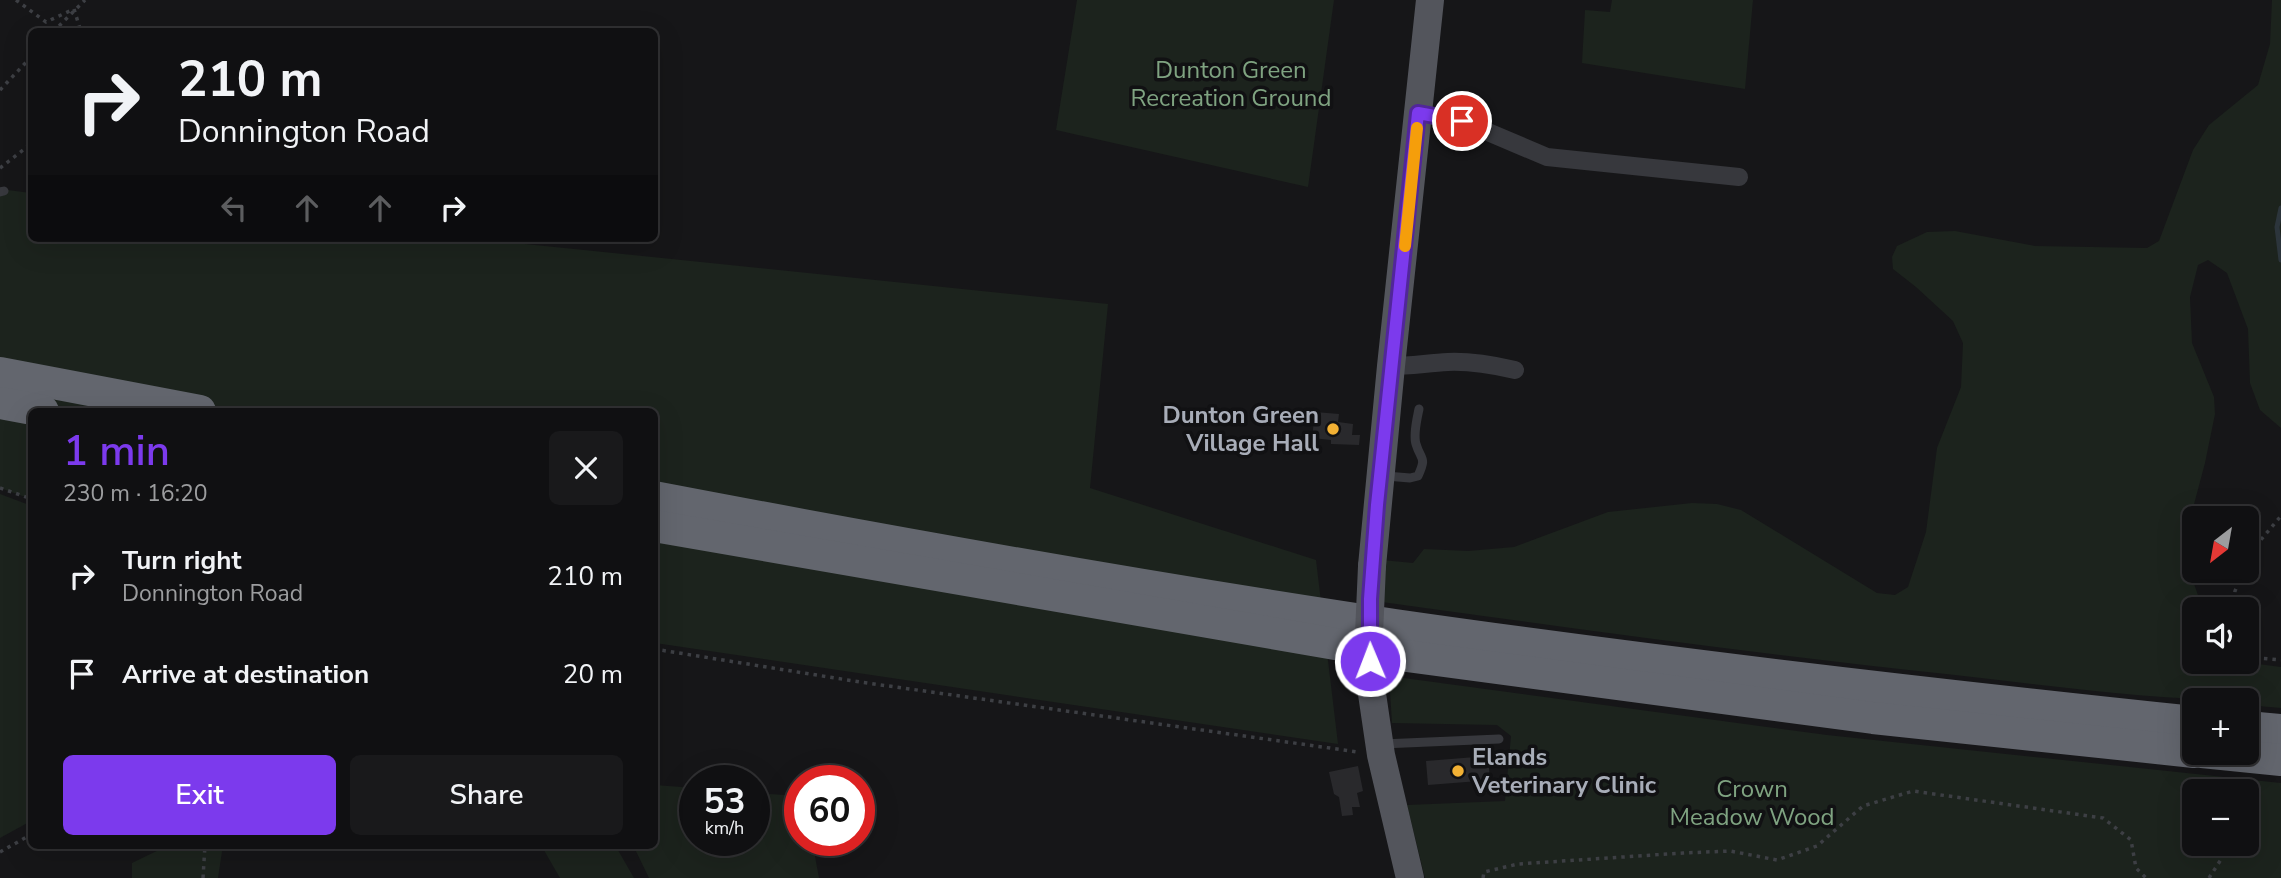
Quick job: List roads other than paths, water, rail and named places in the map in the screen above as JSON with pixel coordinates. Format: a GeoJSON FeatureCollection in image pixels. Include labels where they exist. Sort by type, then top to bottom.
{"type":"FeatureCollection","features":[{"type":"Feature","properties":{"kind":"highway"},"geometry":{"type":"LineString","coordinates":[[0,373],[184,408]]}},
{"type":"Feature","properties":{"kind":"highway"},"geometry":{"type":"LineString","coordinates":[[0,403],[28,408]]}},
{"type":"Feature","properties":{"kind":"highway"},"geometry":{"type":"LineString","coordinates":[[658,498],[1066,572],[1394,625],[1787,677],[2182,721]]}},
{"type":"Feature","properties":{"kind":"highway"},"geometry":{"type":"LineString","coordinates":[[658,528],[1399,655],[1860,716],[2182,751]]}},
{"type":"Feature","properties":{"kind":"highway"},"geometry":{"type":"LineString","coordinates":[[2259,728],[2281,730]]}},
{"type":"Feature","properties":{"kind":"highway"},"geometry":{"type":"LineString","coordinates":[[2259,758],[2281,760]]}},
{"type":"Feature","properties":{"kind":"main road"},"geometry":{"type":"LineString","coordinates":[[1410,878],[1380,750],[1371,687],[1369,634],[1372,566],[1391,366],[1430,0]]}},
{"type":"Feature","properties":{"kind":"street"},"geometry":{"type":"LineString","coordinates":[[1418,113],[1462,121],[1547,157],[1739,177]]}},
{"type":"Feature","properties":{"kind":"street"},"geometry":{"type":"LineString","coordinates":[[1391,366],[1449,362],[1489,364],[1515,370]]}},
{"type":"Feature","properties":{"kind":"lane"},"geometry":{"type":"LineString","coordinates":[[1381,476],[1418,476],[1423,465],[1423,455],[1415,442],[1419,409]]}},
{"type":"Feature","properties":{"kind":"lane"},"geometry":{"type":"LineString","coordinates":[[1380,750],[1499,738]]}},
{"type":"Feature","properties":{"kind":"waterway"},"geometry":{"type":"LineString","coordinates":[[2281,208],[2277,227],[2281,260]]}},
{"type":"Feature","properties":{"kind":"place","name":"Dunton Green Village Hall"},"geometry":{"type":"Point","coordinates":[1333,429]}},
{"type":"Feature","properties":{"kind":"place","name":"Elands Veterinary Clinic"},"geometry":{"type":"Point","coordinates":[1458,771]}},
{"type":"Feature","properties":{"kind":"park label","name":"Dunton Green Recreation Ground"},"geometry":{"type":"Point","coordinates":[1231,84]}},
{"type":"Feature","properties":{"kind":"park label","name":"Crown Meadow Wood"},"geometry":{"type":"Point","coordinates":[1752,803]}}]}
